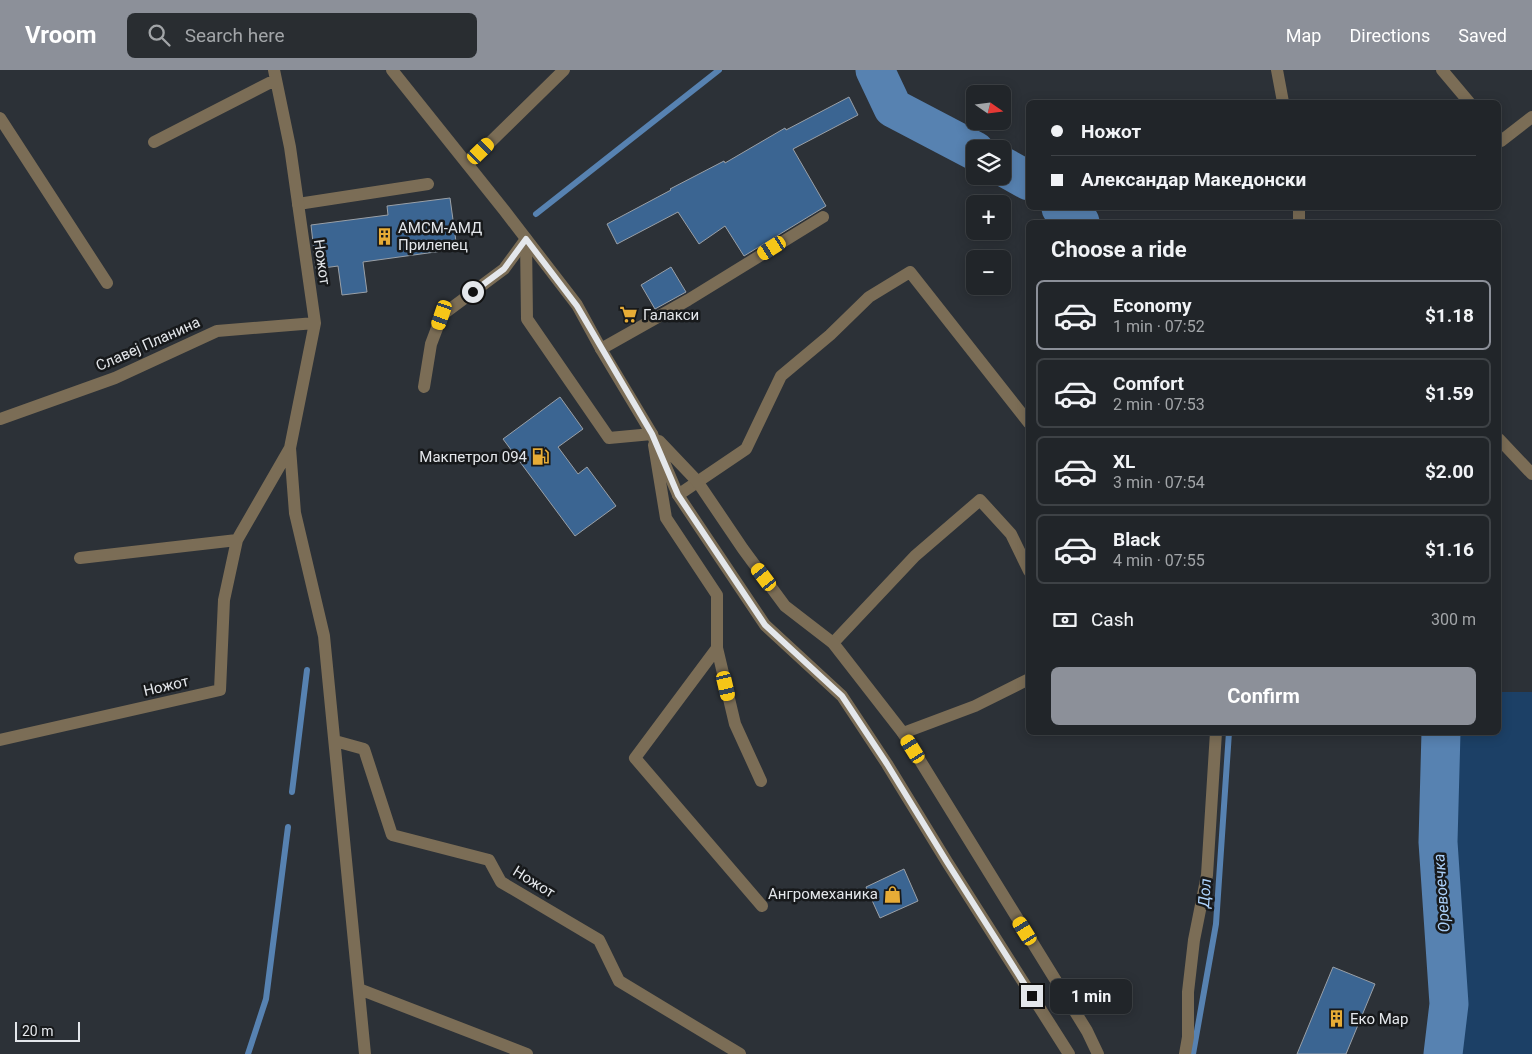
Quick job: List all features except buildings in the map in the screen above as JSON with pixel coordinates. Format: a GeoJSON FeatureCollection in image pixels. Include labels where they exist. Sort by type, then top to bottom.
{"type":"FeatureCollection","features":[{"type":"Feature","properties":{"kind":"street"},"geometry":{"type":"LineString","coordinates":[[392,70],[468,164],[577,306],[652,434],[678,495],[765,625],[842,696],[887,764],[1068,1054]]}},
{"type":"Feature","properties":{"kind":"street"},"geometry":{"type":"LineString","coordinates":[[468,164],[564,70]]}},
{"type":"Feature","properties":{"kind":"street"},"geometry":{"type":"LineString","coordinates":[[1277,70],[1283,100]]}},
{"type":"Feature","properties":{"kind":"street"},"geometry":{"type":"LineString","coordinates":[[1442,70],[1467,100]]}},
{"type":"Feature","properties":{"kind":"street"},"geometry":{"type":"LineString","coordinates":[[154,142],[273,73]]}},
{"type":"Feature","properties":{"kind":"street","name":"Ножот"},"geometry":{"type":"LineString","coordinates":[[273,73],[290,147],[315,323],[290,448],[295,512],[324,636],[365,1054]]}},
{"type":"Feature","properties":{"kind":"street"},"geometry":{"type":"LineString","coordinates":[[1501,141],[1532,117]]}},
{"type":"Feature","properties":{"kind":"street"},"geometry":{"type":"LineString","coordinates":[[0,118],[107,284]]}},
{"type":"Feature","properties":{"kind":"street"},"geometry":{"type":"LineString","coordinates":[[298,204],[428,184]]}},
{"type":"Feature","properties":{"kind":"street"},"geometry":{"type":"LineString","coordinates":[[601,349],[688,300],[823,217]]}},
{"type":"Feature","properties":{"kind":"street"},"geometry":{"type":"LineString","coordinates":[[424,387],[432,344],[442,315],[504,269],[526,239]]}},
{"type":"Feature","properties":{"kind":"street"},"geometry":{"type":"LineString","coordinates":[[526,239],[527,319],[609,438],[652,434]]}},
{"type":"Feature","properties":{"kind":"street"},"geometry":{"type":"LineString","coordinates":[[678,495],[746,450],[781,376],[830,335],[869,297],[910,272],[1026,419]]}},
{"type":"Feature","properties":{"kind":"street","name":"Славеј Планина"},"geometry":{"type":"LineString","coordinates":[[0,419],[115,378],[217,331],[315,323]]}},
{"type":"Feature","properties":{"kind":"street"},"geometry":{"type":"LineString","coordinates":[[652,434],[697,481],[743,549],[785,606],[833,643],[903,733],[1088,1031],[1098,1054]]}},
{"type":"Feature","properties":{"kind":"street"},"geometry":{"type":"LineString","coordinates":[[652,434],[666,518],[716,595],[717,648],[735,724],[761,781]]}},
{"type":"Feature","properties":{"kind":"street"},"geometry":{"type":"LineString","coordinates":[[1501,441],[1532,474]]}},
{"type":"Feature","properties":{"kind":"street","name":"Ножот"},"geometry":{"type":"LineString","coordinates":[[0,740],[220,690],[224,600],[237,540],[290,448]]}},
{"type":"Feature","properties":{"kind":"street"},"geometry":{"type":"LineString","coordinates":[[833,643],[915,556],[980,500],[1011,534],[1026,565]]}},
{"type":"Feature","properties":{"kind":"street"},"geometry":{"type":"LineString","coordinates":[[80,558],[237,540]]}},
{"type":"Feature","properties":{"kind":"street"},"geometry":{"type":"LineString","coordinates":[[717,648],[635,758],[762,906]]}},
{"type":"Feature","properties":{"kind":"street"},"geometry":{"type":"LineString","coordinates":[[903,733],[975,706],[1026,680]]}},
{"type":"Feature","properties":{"kind":"street"},"geometry":{"type":"LineString","coordinates":[[1185,1054],[1188,1037],[1188,992],[1194,940],[1207,875],[1216,735]]}},
{"type":"Feature","properties":{"kind":"street","name":"Ножот"},"geometry":{"type":"LineString","coordinates":[[335,741],[364,749],[392,835],[489,860],[501,882],[599,940],[619,981],[740,1054]]}},
{"type":"Feature","properties":{"kind":"street"},"geometry":{"type":"LineString","coordinates":[[358,989],[527,1054]]}},
{"type":"Feature","properties":{"kind":"shaded area"},"geometry":{"type":"Polygon","coordinates":[[[1501,692],[1532,692],[1532,1054],[1443,1054],[1449,1004],[1438,842],[1441,735],[1501,735],[1501,692]]]}},
{"type":"Feature","properties":{"kind":"waterway"},"geometry":{"type":"LineString","coordinates":[[536,214],[719,70]]}},
{"type":"Feature","properties":{"kind":"waterway","name":"Оревоечка"},"geometry":{"type":"LineString","coordinates":[[875,70],[893,108],[966,146]]}},
{"type":"Feature","properties":{"kind":"waterway","name":"Оревоечка"},"geometry":{"type":"LineString","coordinates":[[1011,171],[1026,179]]}},
{"type":"Feature","properties":{"kind":"waterway","name":"Оревоечка"},"geometry":{"type":"LineString","coordinates":[[1064,210],[1077,220]]}},
{"type":"Feature","properties":{"kind":"waterway"},"geometry":{"type":"LineString","coordinates":[[292,792],[307,670]]}},
{"type":"Feature","properties":{"kind":"waterway","name":"Дол"},"geometry":{"type":"LineString","coordinates":[[1193,1054],[1216,924],[1229,735]]}},
{"type":"Feature","properties":{"kind":"waterway","name":"Оревоечка"},"geometry":{"type":"LineString","coordinates":[[1441,735],[1438,842],[1449,1004],[1443,1054]]}},
{"type":"Feature","properties":{"kind":"waterway"},"geometry":{"type":"LineString","coordinates":[[248,1054],[266,999],[288,827]]}},
{"type":"Feature","properties":{"kind":"place","name":"АМСМ-АМД Прилепец"},"geometry":{"type":"Point","coordinates":[384,237]}},
{"type":"Feature","properties":{"kind":"place","name":"Галакси"},"geometry":{"type":"Point","coordinates":[629,315]}},
{"type":"Feature","properties":{"kind":"place","name":"Макпетрол 094"},"geometry":{"type":"Point","coordinates":[541,457]}},
{"type":"Feature","properties":{"kind":"place","name":"Ангромеханика"},"geometry":{"type":"Point","coordinates":[892,894]}},
{"type":"Feature","properties":{"kind":"place","name":"Еко Мар"},"geometry":{"type":"Point","coordinates":[1336,1019]}},
{"type":"Feature","properties":{"kind":"route"},"geometry":{"type":"LineString","coordinates":[[473,292],[504,269],[526,239],[577,306],[652,434],[678,495],[765,625],[842,696],[887,764],[1032,996]]}}]}
